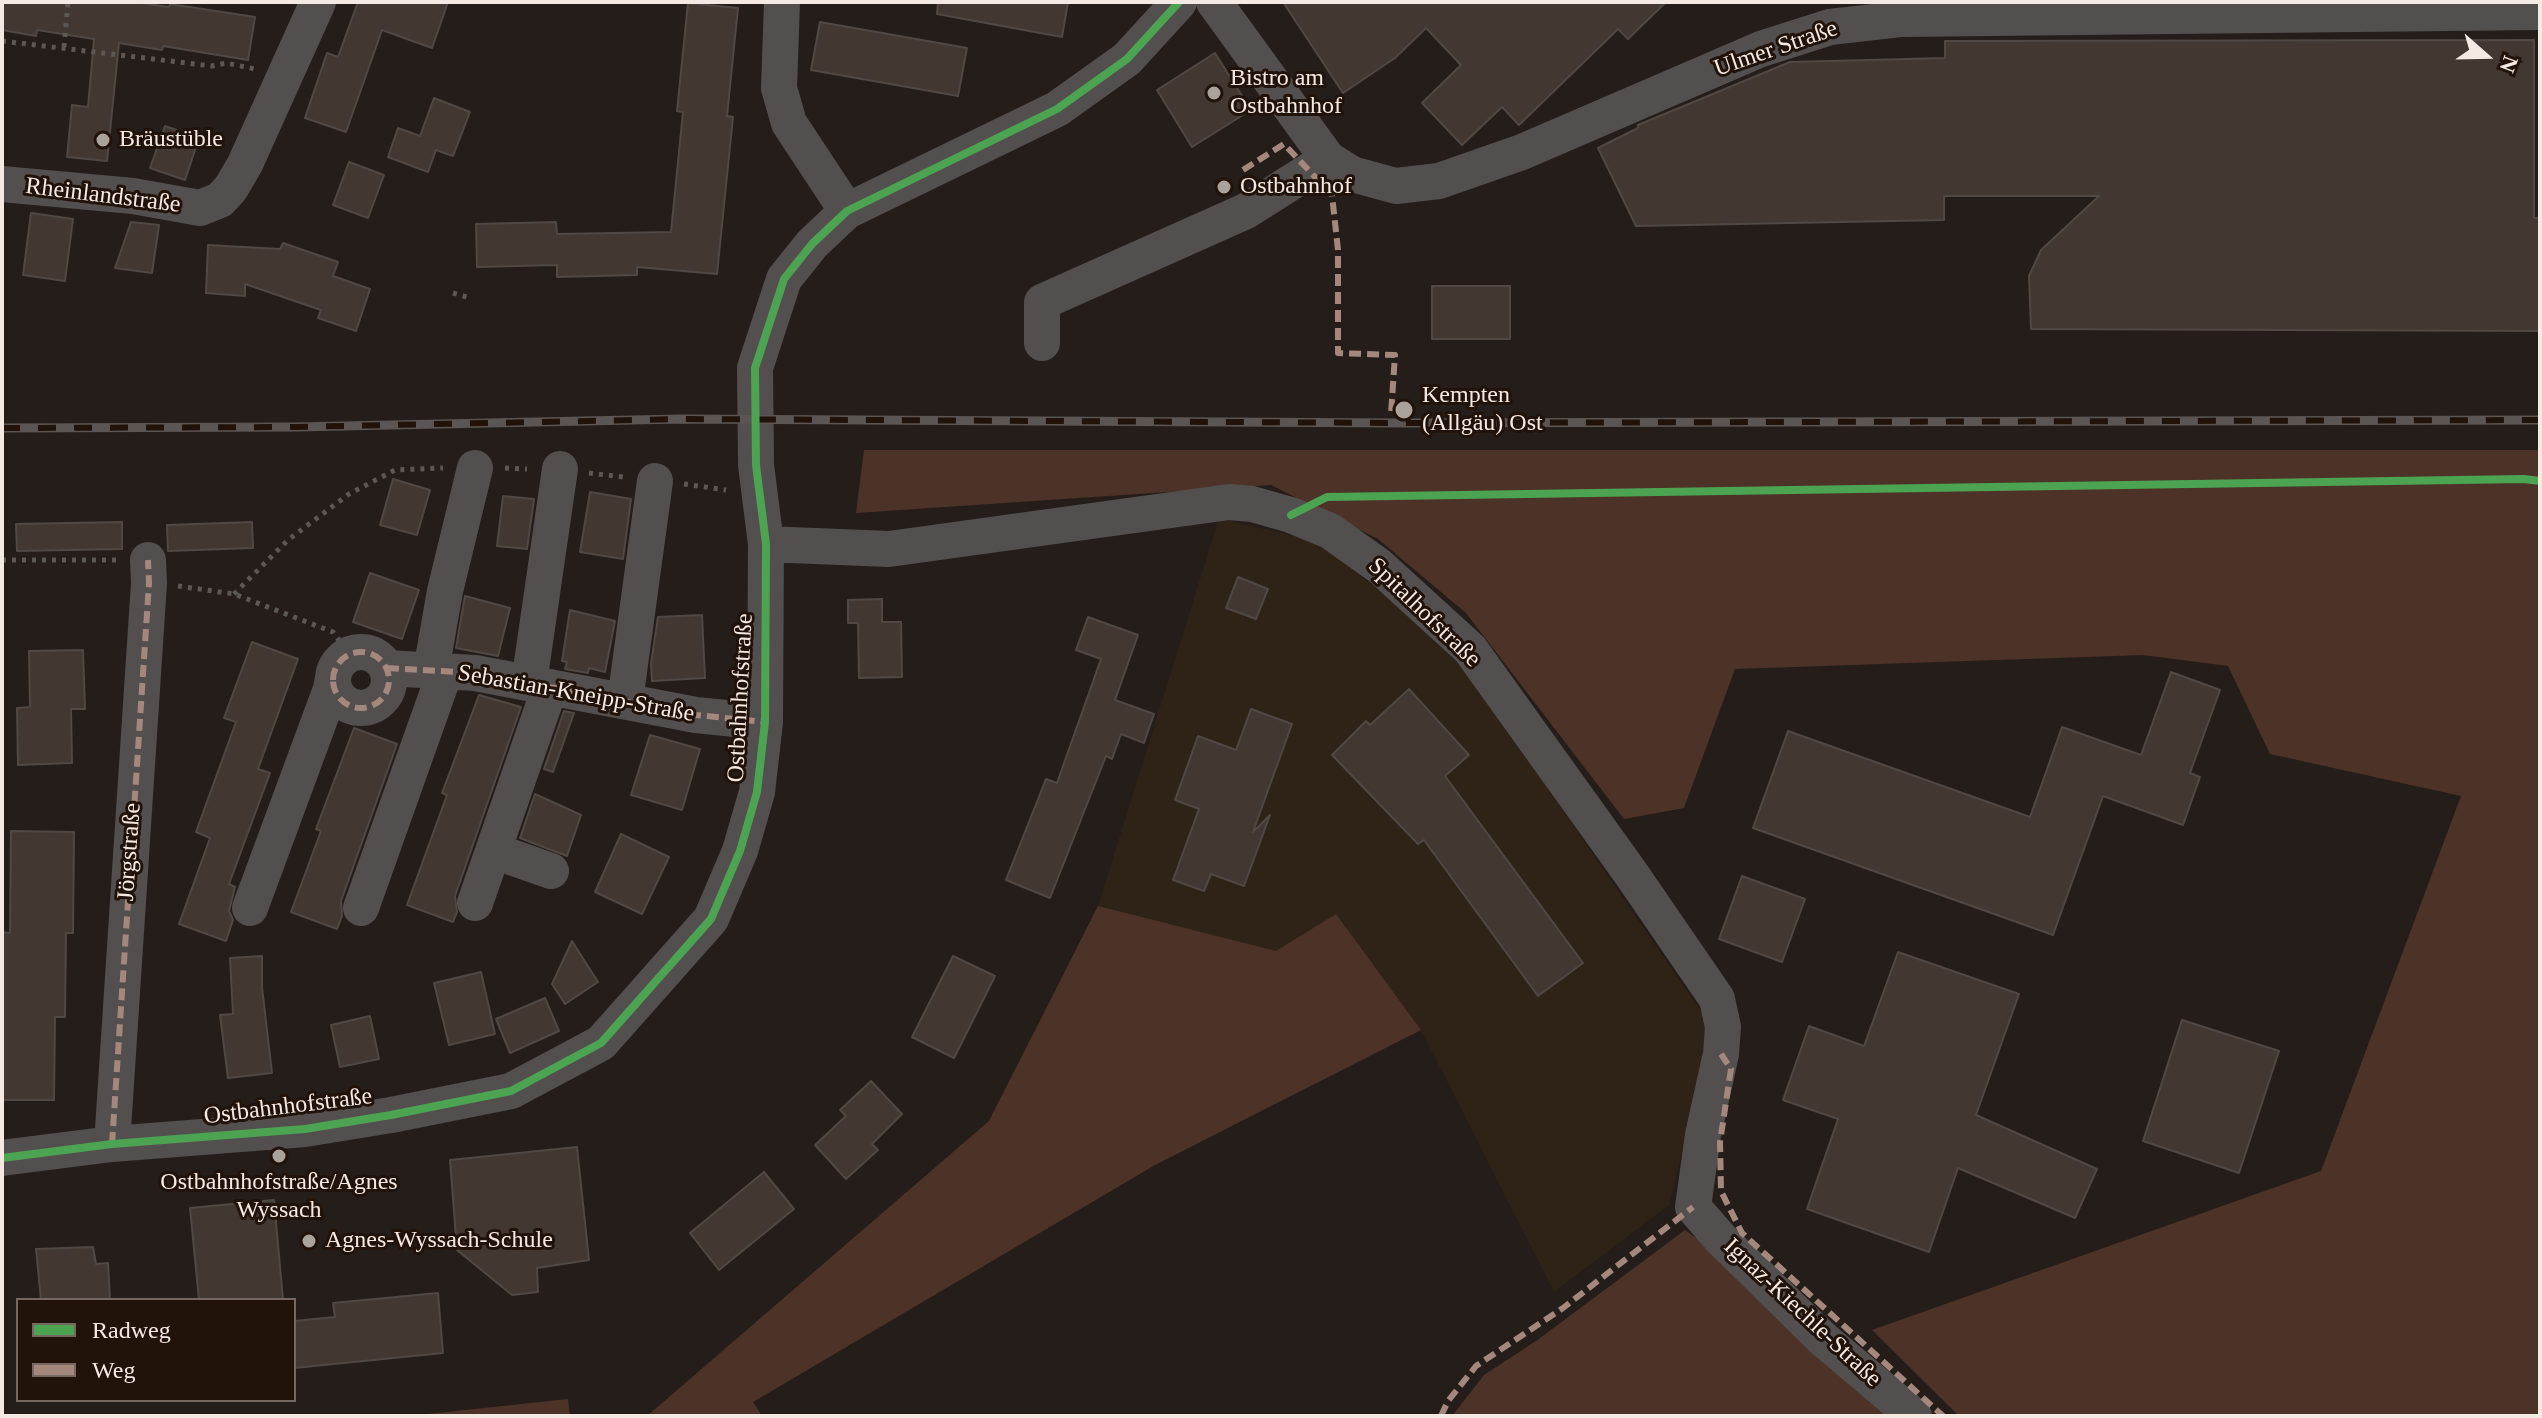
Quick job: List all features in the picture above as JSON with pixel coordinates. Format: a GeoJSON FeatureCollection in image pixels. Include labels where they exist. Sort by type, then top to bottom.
{"type":"FeatureCollection","features":[{"type":"Feature","properties":{"kind":"street"},"geometry":{"type":"LineString","coordinates":[[782,2],[779,88],[789,123],[847,211]]}},
{"type":"Feature","properties":{"kind":"street","name":"Ostbahnhofstraße"},"geometry":{"type":"LineString","coordinates":[[2,1158],[112,1144],[305,1129],[391,1115],[511,1091],[601,1043],[711,919],[740,851],[757,792],[765,722],[766,544],[756,465],[755,368],[784,279],[812,244],[847,211],[1057,109],[1127,59],[1179,2]]}},
{"type":"Feature","properties":{"kind":"street","name":"Ulmer Straße"},"geometry":{"type":"LineString","coordinates":[[1214,2],[1328,159],[1352,174],[1396,186],[1439,181],[1522,152],[1761,49],[1830,27],[1900,19],[2540,12]]}},
{"type":"Feature","properties":{"kind":"street","name":"Rheinlandstraße"},"geometry":{"type":"LineString","coordinates":[[2,184],[133,196],[200,208],[220,200],[245,164],[314,3]]}},
{"type":"Feature","properties":{"kind":"street"},"geometry":{"type":"LineString","coordinates":[[1042,343],[1042,302],[1246,211],[1328,159]]}},
{"type":"Feature","properties":{"kind":"street"},"geometry":{"type":"LineString","coordinates":[[361,908],[438,672],[445,591],[475,468]]}},
{"type":"Feature","properties":{"kind":"street"},"geometry":{"type":"LineString","coordinates":[[475,903],[494,851],[540,685],[560,469]]}},
{"type":"Feature","properties":{"kind":"street"},"geometry":{"type":"LineString","coordinates":[[625,701],[655,481]]}},
{"type":"Feature","properties":{"kind":"street","name":"Spitalhofstraße"},"geometry":{"type":"LineString","coordinates":[[766,544],[889,549],[1229,502],[1252,504],[1291,515],[1330,531],[1379,566],[1470,649],[1717,999],[1723,1027],[1721,1054],[1703,1135],[1693,1207]]}},
{"type":"Feature","properties":{"kind":"street","name":"Jörgstraße"},"geometry":{"type":"LineString","coordinates":[[112,1144],[148,571]]}},
{"type":"Feature","properties":{"kind":"street","name":"Sebastian-Kneipp-Straße"},"geometry":{"type":"LineString","coordinates":[[341,666],[367,653],[387,668],[475,673],[696,715],[765,722]]}},
{"type":"Feature","properties":{"kind":"street"},"geometry":{"type":"LineString","coordinates":[[341,666],[338,696],[352,707],[362,709],[379,702],[385,695],[389,687],[387,668]]}},
{"type":"Feature","properties":{"kind":"street"},"geometry":{"type":"LineString","coordinates":[[250,908],[341,666]]}},
{"type":"Feature","properties":{"kind":"street"},"geometry":{"type":"LineString","coordinates":[[494,851],[551,871]]}},
{"type":"Feature","properties":{"kind":"street","name":"Ignaz-Kiechle-Straße"},"geometry":{"type":"LineString","coordinates":[[1693,1207],[1721,1239],[1823,1339],[1914,1416]]}},
{"type":"Feature","properties":{"kind":"path"},"geometry":{"type":"LineString","coordinates":[[64,47],[68,2]]}},
{"type":"Feature","properties":{"kind":"path"},"geometry":{"type":"LineString","coordinates":[[2,41],[252,68]]}},
{"type":"Feature","properties":{"kind":"path"},"geometry":{"type":"LineString","coordinates":[[453,293],[467,297]]}},
{"type":"Feature","properties":{"kind":"path"},"geometry":{"type":"LineString","coordinates":[[2,560],[148,571],[234,594],[333,632],[341,666]]}},
{"type":"Feature","properties":{"kind":"shaded area"},"geometry":{"type":"Polygon","coordinates":[[[864,450],[2540,450],[2540,1416],[1959,1416],[1872,1330],[2321,1171],[2461,796],[2270,754],[2228,666],[2143,655],[1735,669],[1684,808],[1624,819],[1466,613],[1378,539],[1271,485],[856,513],[864,450]]]}},
{"type":"Feature","properties":{"kind":"shaded area"},"geometry":{"type":"Polygon","coordinates":[[[1219,518],[1319,542],[1455,653],[1713,1029],[1669,1205],[1554,1292],[1421,1030],[1336,915],[1276,952],[1098,906],[1219,518]]]}},
{"type":"Feature","properties":{"kind":"shaded area"},"geometry":{"type":"Polygon","coordinates":[[[1098,906],[1276,951],[1336,914],[1421,1030],[1155,1165],[753,1402],[762,1416],[647,1416],[989,1121],[1098,906]]]}},
{"type":"Feature","properties":{"kind":"shaded area"},"geometry":{"type":"Polygon","coordinates":[[[1685,1230],[1712,1249],[1889,1416],[1452,1416],[1484,1375],[1536,1341],[1685,1230]]]}},
{"type":"Feature","properties":{"kind":"shaded area"},"geometry":{"type":"Polygon","coordinates":[[[568,1399],[570,1416],[409,1416],[568,1399]]]}},
{"type":"Feature","properties":{"kind":"building"},"geometry":{"type":"Polygon","coordinates":[[[2,2],[134,2],[169,7],[170,4],[255,17],[248,60],[163,46],[162,50],[119,43],[107,161],[67,157],[72,105],[88,107],[94,39],[37,30],[36,36],[2,30],[2,2]]]}},
{"type":"Feature","properties":{"kind":"building"},"geometry":{"type":"Polygon","coordinates":[[[358,2],[448,2],[432,48],[382,30],[346,132],[305,118],[327,53],[338,57],[358,2]]]}},
{"type":"Feature","properties":{"kind":"building"},"geometry":{"type":"Polygon","coordinates":[[[938,2],[1068,2],[1062,37],[937,14],[938,2]]]}},
{"type":"Feature","properties":{"kind":"building"},"geometry":{"type":"Polygon","coordinates":[[[1283,2],[1666,2],[1628,39],[1618,29],[1519,125],[1502,107],[1462,145],[1422,103],[1461,65],[1426,28],[1395,58],[1343,93],[1283,2]]]}},
{"type":"Feature","properties":{"kind":"building"},"geometry":{"type":"Polygon","coordinates":[[[688,3],[738,8],[727,116],[733,117],[717,274],[637,267],[637,275],[557,277],[557,265],[477,267],[476,224],[556,222],[557,234],[671,232],[683,112],[677,111],[688,3]]]}},
{"type":"Feature","properties":{"kind":"building"},"geometry":{"type":"Polygon","coordinates":[[[820,22],[967,48],[958,96],[811,70],[820,22]]]}},
{"type":"Feature","properties":{"kind":"building"},"geometry":{"type":"Polygon","coordinates":[[[2534,40],[2534,218],[2540,218],[2540,331],[2031,329],[2029,276],[2041,250],[2099,196],[1944,196],[1944,220],[1636,226],[1598,148],[1638,128],[1638,125],[1790,62],[1945,58],[1945,41],[2534,40]]]}},
{"type":"Feature","properties":{"kind":"building"},"geometry":{"type":"Polygon","coordinates":[[[1215,53],[1251,110],[1192,147],[1157,90],[1215,53]]]}},
{"type":"Feature","properties":{"kind":"building"},"geometry":{"type":"Polygon","coordinates":[[[434,98],[470,112],[453,156],[436,150],[428,172],[388,157],[398,128],[420,136],[434,98]]]}},
{"type":"Feature","properties":{"kind":"building"},"geometry":{"type":"Polygon","coordinates":[[[165,126],[199,138],[185,180],[150,168],[165,126]]]}},
{"type":"Feature","properties":{"kind":"building"},"geometry":{"type":"Polygon","coordinates":[[[349,162],[384,175],[368,218],[333,205],[349,162]]]}},
{"type":"Feature","properties":{"kind":"building"},"geometry":{"type":"Polygon","coordinates":[[[31,213],[73,219],[65,281],[23,275],[31,213]]]}},
{"type":"Feature","properties":{"kind":"building"},"geometry":{"type":"Polygon","coordinates":[[[131,222],[159,225],[152,273],[115,268],[131,222]]]}},
{"type":"Feature","properties":{"kind":"building"},"geometry":{"type":"Polygon","coordinates":[[[283,243],[338,262],[333,276],[370,289],[356,331],[318,318],[321,310],[245,284],[245,296],[206,293],[208,245],[280,249],[283,243]]]}},
{"type":"Feature","properties":{"kind":"building"},"geometry":{"type":"Polygon","coordinates":[[[1432,286],[1510,286],[1510,339],[1432,339],[1432,286]]]}},
{"type":"Feature","properties":{"kind":"building"},"geometry":{"type":"Polygon","coordinates":[[[393,479],[430,490],[417,535],[380,525],[393,479]]]}},
{"type":"Feature","properties":{"kind":"building"},"geometry":{"type":"Polygon","coordinates":[[[590,492],[631,499],[623,559],[580,552],[590,492]]]}},
{"type":"Feature","properties":{"kind":"building"},"geometry":{"type":"Polygon","coordinates":[[[503,496],[534,499],[527,549],[497,546],[503,496]]]}},
{"type":"Feature","properties":{"kind":"building"},"geometry":{"type":"Polygon","coordinates":[[[122,522],[122,549],[17,551],[16,524],[122,522]]]}},
{"type":"Feature","properties":{"kind":"building"},"geometry":{"type":"Polygon","coordinates":[[[252,522],[253,548],[168,551],[167,525],[252,522]]]}},
{"type":"Feature","properties":{"kind":"building"},"geometry":{"type":"Polygon","coordinates":[[[370,573],[419,590],[402,639],[353,622],[370,573]]]}},
{"type":"Feature","properties":{"kind":"building"},"geometry":{"type":"Polygon","coordinates":[[[1238,577],[1268,589],[1256,619],[1226,608],[1238,577]]]}},
{"type":"Feature","properties":{"kind":"building"},"geometry":{"type":"Polygon","coordinates":[[[465,596],[510,608],[498,656],[456,648],[465,596]]]}},
{"type":"Feature","properties":{"kind":"building"},"geometry":{"type":"Polygon","coordinates":[[[882,599],[882,622],[901,622],[902,677],[859,678],[858,623],[848,623],[848,600],[882,599]]]}},
{"type":"Feature","properties":{"kind":"building"},"geometry":{"type":"Polygon","coordinates":[[[570,610],[615,621],[605,672],[589,668],[588,673],[565,669],[567,662],[562,661],[570,610]]]}},
{"type":"Feature","properties":{"kind":"building"},"geometry":{"type":"Polygon","coordinates":[[[702,615],[705,678],[652,681],[651,664],[658,617],[702,615]]]}},
{"type":"Feature","properties":{"kind":"building"},"geometry":{"type":"Polygon","coordinates":[[[1088,617],[1138,635],[1115,700],[1154,714],[1144,743],[1121,734],[1112,759],[1106,756],[1050,898],[1006,880],[1046,779],[1057,783],[1101,659],[1076,650],[1088,617]]]}},
{"type":"Feature","properties":{"kind":"building"},"geometry":{"type":"Polygon","coordinates":[[[252,642],[298,659],[258,769],[270,773],[229,884],[235,887],[229,911],[233,920],[226,941],[179,924],[210,838],[196,832],[236,722],[224,718],[252,642]]]}},
{"type":"Feature","properties":{"kind":"building"},"geometry":{"type":"Polygon","coordinates":[[[83,650],[85,709],[71,709],[72,763],[18,765],[17,708],[30,707],[29,651],[83,650]]]}},
{"type":"Feature","properties":{"kind":"building"},"geometry":{"type":"Polygon","coordinates":[[[2171,672],[2220,690],[2190,773],[2200,777],[2183,825],[2103,796],[2053,935],[1753,828],[1788,731],[2030,817],[2062,727],[2141,755],[2171,672]]]}},
{"type":"Feature","properties":{"kind":"building"},"geometry":{"type":"Polygon","coordinates":[[[1409,689],[1469,755],[1445,776],[1583,963],[1538,996],[1424,840],[1418,844],[1332,755],[1366,721],[1370,725],[1409,689]]]}},
{"type":"Feature","properties":{"kind":"building"},"geometry":{"type":"Polygon","coordinates":[[[479,695],[521,707],[455,896],[457,912],[453,922],[407,905],[447,795],[442,793],[479,695]]]}},
{"type":"Feature","properties":{"kind":"building"},"geometry":{"type":"Polygon","coordinates":[[[1251,709],[1292,724],[1253,832],[1270,815],[1244,886],[1211,874],[1204,891],[1173,880],[1199,809],[1175,800],[1198,736],[1236,750],[1251,709]]]}},
{"type":"Feature","properties":{"kind":"building"},"geometry":{"type":"Polygon","coordinates":[[[564,711],[574,713],[553,772],[544,769],[564,711]]]}},
{"type":"Feature","properties":{"kind":"building"},"geometry":{"type":"Polygon","coordinates":[[[354,728],[397,744],[341,901],[342,916],[337,929],[291,912],[321,831],[316,829],[354,728]]]}},
{"type":"Feature","properties":{"kind":"building"},"geometry":{"type":"Polygon","coordinates":[[[650,735],[700,749],[682,810],[631,795],[650,735]]]}},
{"type":"Feature","properties":{"kind":"building"},"geometry":{"type":"Polygon","coordinates":[[[535,794],[581,815],[567,856],[520,838],[535,794]]]}},
{"type":"Feature","properties":{"kind":"building"},"geometry":{"type":"Polygon","coordinates":[[[11,831],[74,832],[73,933],[66,933],[65,1017],[55,1017],[54,1100],[2,1100],[2,932],[10,933],[11,831]]]}},
{"type":"Feature","properties":{"kind":"building"},"geometry":{"type":"Polygon","coordinates":[[[621,834],[669,857],[642,914],[595,892],[621,834]]]}},
{"type":"Feature","properties":{"kind":"building"},"geometry":{"type":"Polygon","coordinates":[[[1742,876],[1805,899],[1782,962],[1719,939],[1742,876]]]}},
{"type":"Feature","properties":{"kind":"building"},"geometry":{"type":"Polygon","coordinates":[[[572,941],[598,982],[565,1004],[552,984],[572,941]]]}},
{"type":"Feature","properties":{"kind":"building"},"geometry":{"type":"Polygon","coordinates":[[[1898,952],[2019,994],[1976,1115],[2097,1169],[2075,1218],[1958,1168],[1929,1252],[1807,1209],[1838,1119],[1783,1100],[1809,1026],[1864,1046],[1898,952]]]}},
{"type":"Feature","properties":{"kind":"building"},"geometry":{"type":"Polygon","coordinates":[[[262,956],[262,987],[272,1073],[228,1078],[220,1015],[233,1014],[230,958],[262,956]]]}},
{"type":"Feature","properties":{"kind":"building"},"geometry":{"type":"Polygon","coordinates":[[[953,956],[995,976],[954,1058],[912,1037],[953,956]]]}},
{"type":"Feature","properties":{"kind":"building"},"geometry":{"type":"Polygon","coordinates":[[[481,972],[495,1034],[449,1045],[434,983],[481,972]]]}},
{"type":"Feature","properties":{"kind":"building"},"geometry":{"type":"Polygon","coordinates":[[[545,998],[559,1031],[510,1053],[496,1019],[545,998]]]}},
{"type":"Feature","properties":{"kind":"building"},"geometry":{"type":"Polygon","coordinates":[[[370,1016],[379,1059],[340,1067],[331,1025],[370,1016]]]}},
{"type":"Feature","properties":{"kind":"building"},"geometry":{"type":"Polygon","coordinates":[[[2182,1020],[2279,1051],[2239,1173],[2143,1141],[2182,1020]]]}},
{"type":"Feature","properties":{"kind":"building"},"geometry":{"type":"Polygon","coordinates":[[[871,1081],[902,1114],[872,1144],[878,1150],[846,1179],[815,1145],[846,1116],[840,1110],[871,1081]]]}},
{"type":"Feature","properties":{"kind":"building"},"geometry":{"type":"Polygon","coordinates":[[[577,1147],[589,1260],[537,1268],[538,1292],[512,1295],[457,1250],[450,1160],[577,1147]]]}},
{"type":"Feature","properties":{"kind":"building"},"geometry":{"type":"Polygon","coordinates":[[[764,1172],[794,1209],[719,1270],[690,1233],[764,1172]]]}},
{"type":"Feature","properties":{"kind":"building"},"geometry":{"type":"Polygon","coordinates":[[[274,1200],[283,1298],[199,1298],[190,1208],[274,1200]]]}},
{"type":"Feature","properties":{"kind":"building"},"geometry":{"type":"Polygon","coordinates":[[[93,1247],[96,1264],[108,1263],[110,1298],[41,1298],[36,1249],[93,1247]]]}},
{"type":"Feature","properties":{"kind":"building"},"geometry":{"type":"Polygon","coordinates":[[[438,1293],[443,1353],[296,1368],[296,1321],[335,1317],[333,1303],[438,1293]]]}},
{"type":"Feature","properties":{"kind":"railway"},"geometry":{"type":"LineString","coordinates":[[2,428],[295,427],[681,419],[1404,423],[2540,420]]}},
{"type":"Feature","properties":{"kind":"marked path"},"geometry":{"type":"LineString","coordinates":[[1243,170],[1284,144],[1332,195],[1338,250],[1338,353],[1395,355],[1391,414]]}},
{"type":"Feature","properties":{"kind":"marked path"},"geometry":{"type":"LineString","coordinates":[[112,1144],[149,583],[148,560]]}},
{"type":"Feature","properties":{"kind":"marked path"},"geometry":{"type":"LineString","coordinates":[[361,652],[381,660],[389,680],[381,700],[361,708],[341,700],[333,680],[341,660],[361,652]]}},
{"type":"Feature","properties":{"kind":"marked path"},"geometry":{"type":"LineString","coordinates":[[387,668],[475,673],[696,715],[765,722]]}},
{"type":"Feature","properties":{"kind":"marked path"},"geometry":{"type":"LineString","coordinates":[[1721,1054],[1731,1069],[1720,1142],[1721,1191],[1742,1233],[1943,1416]]}},
{"type":"Feature","properties":{"kind":"marked path"},"geometry":{"type":"LineString","coordinates":[[1441,1416],[1448,1401],[1476,1366],[1563,1308],[1693,1207]]}},
{"type":"Feature","properties":{"kind":"cycle path"},"geometry":{"type":"LineString","coordinates":[[2,1158],[112,1144],[305,1129],[391,1115],[511,1091],[601,1043],[711,919],[740,851],[757,792],[765,722],[766,544],[756,465],[755,368],[784,279],[812,244],[847,211],[1057,109],[1127,59],[1179,2]]}},
{"type":"Feature","properties":{"kind":"cycle path"},"geometry":{"type":"LineString","coordinates":[[1291,515],[1327,497],[2540,481]]}},
{"type":"Feature","properties":{"kind":"place","name":"Bistro am Ostbahnhof"},"geometry":{"type":"Point","coordinates":[1214,93]}},
{"type":"Feature","properties":{"kind":"place","name":"Bräustüble"},"geometry":{"type":"Point","coordinates":[103,140]}},
{"type":"Feature","properties":{"kind":"place","name":"Ostbahnhof"},"geometry":{"type":"Point","coordinates":[1224,187]}},
{"type":"Feature","properties":{"kind":"place","name":"Kempten (Allgäu) Ost"},"geometry":{"type":"Point","coordinates":[1404,410]}},
{"type":"Feature","properties":{"kind":"place","name":"Ostbahnhofstraße/Agnes Wyssach"},"geometry":{"type":"Point","coordinates":[279,1156]}},
{"type":"Feature","properties":{"kind":"place","name":"Agnes-Wyssach-Schule"},"geometry":{"type":"Point","coordinates":[309,1241]}}]}
